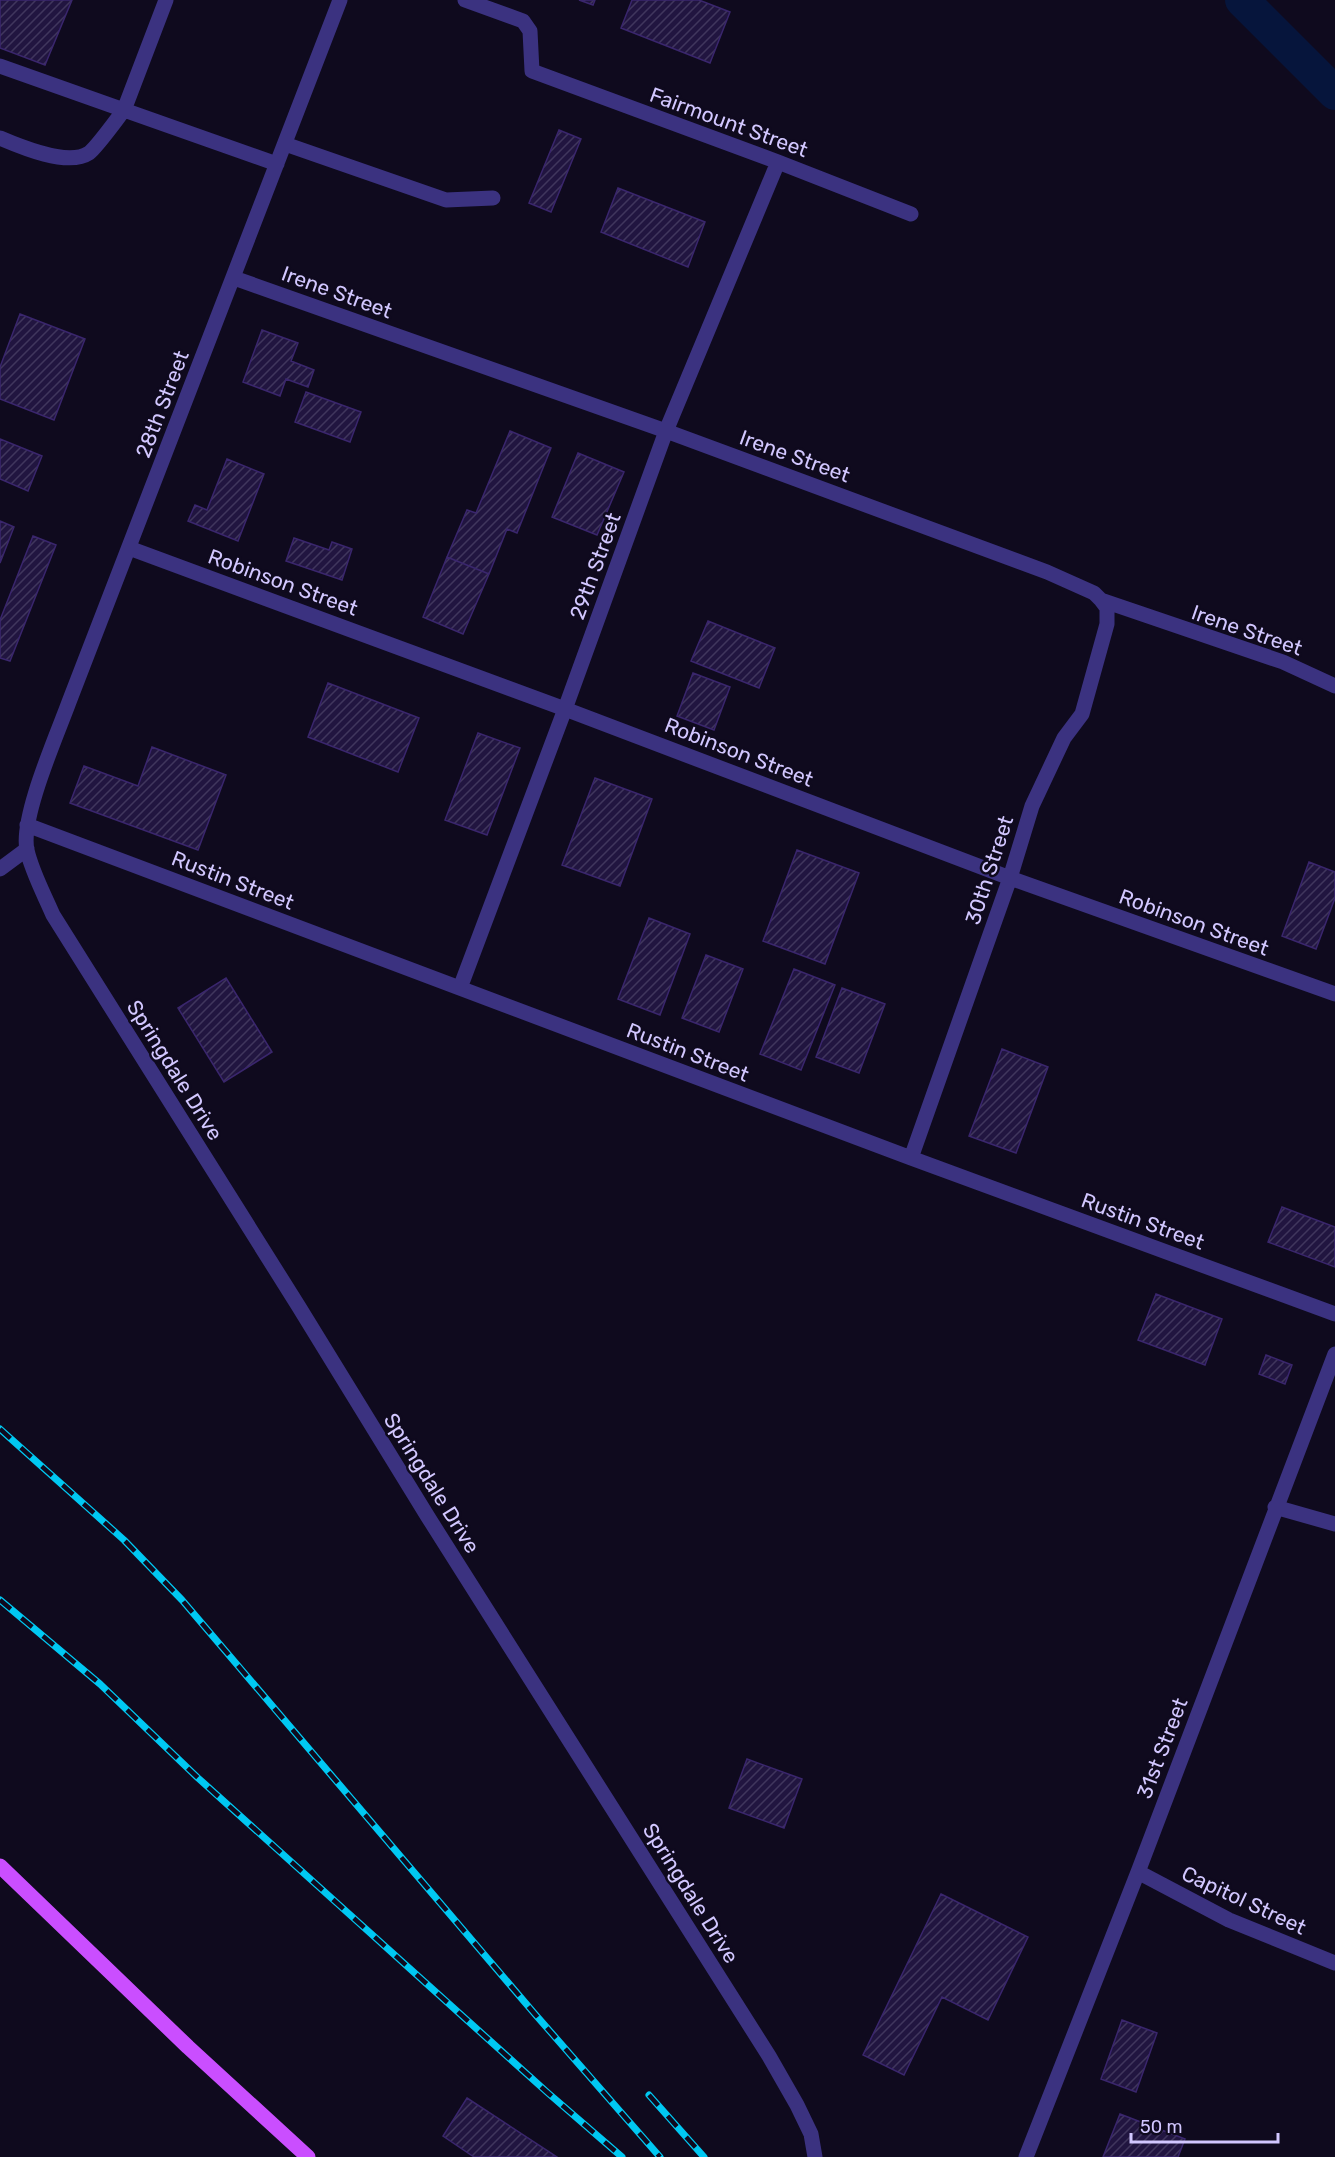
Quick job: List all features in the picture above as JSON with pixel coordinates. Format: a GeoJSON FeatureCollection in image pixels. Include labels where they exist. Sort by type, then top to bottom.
{"type":"FeatureCollection","features":[{"type":"Feature","properties":{"kind":"main road"},"geometry":{"type":"LineString","coordinates":[[0,1866],[188,2047],[308,2157]]}},
{"type":"Feature","properties":{"kind":"street"},"geometry":{"type":"LineString","coordinates":[[0,138],[15,145],[65,159],[88,153],[124,110],[166,0]]}},
{"type":"Feature","properties":{"kind":"street","name":"28th Street"},"geometry":{"type":"LineString","coordinates":[[27,825],[66,713],[340,0]]}},
{"type":"Feature","properties":{"kind":"street","name":"Fairmount Street"},"geometry":{"type":"LineString","coordinates":[[465,0],[523,21],[530,31],[532,71],[911,214]]}},
{"type":"Feature","properties":{"kind":"street"},"geometry":{"type":"LineString","coordinates":[[0,66],[277,164]]}},
{"type":"Feature","properties":{"kind":"street"},"geometry":{"type":"LineString","coordinates":[[285,144],[446,200],[493,198]]}},
{"type":"Feature","properties":{"kind":"street","name":"29th Street"},"geometry":{"type":"LineString","coordinates":[[460,988],[666,431],[778,162]]}},
{"type":"Feature","properties":{"kind":"street","name":"Irene Street"},"geometry":{"type":"LineString","coordinates":[[234,278],[666,431],[1047,572],[1094,593],[1101,600],[1283,662],[1335,686]]}},
{"type":"Feature","properties":{"kind":"street","name":"Robinson Street"},"geometry":{"type":"LineString","coordinates":[[129,548],[565,709],[1010,878],[1335,994]]}},
{"type":"Feature","properties":{"kind":"street","name":"30th Street"},"geometry":{"type":"LineString","coordinates":[[910,1158],[1010,878],[1032,806],[1064,738],[1082,714],[1107,624],[1107,608],[1101,600]]}},
{"type":"Feature","properties":{"kind":"street","name":"Springdale Drive"},"geometry":{"type":"LineString","coordinates":[[27,825],[27,849],[52,915],[299,1307],[428,1517],[769,2056],[797,2104],[811,2134],[815,2157]]}},
{"type":"Feature","properties":{"kind":"street","name":"Rustin Street"},"geometry":{"type":"LineString","coordinates":[[27,825],[910,1158],[1335,1314]]}},
{"type":"Feature","properties":{"kind":"street"},"geometry":{"type":"LineString","coordinates":[[0,869],[27,849]]}},
{"type":"Feature","properties":{"kind":"street","name":"31st Street"},"geometry":{"type":"LineString","coordinates":[[1026,2157],[1138,1872],[1335,1354]]}},
{"type":"Feature","properties":{"kind":"street"},"geometry":{"type":"LineString","coordinates":[[1275,1507],[1335,1524]]}},
{"type":"Feature","properties":{"kind":"street","name":"Capitol Street"},"geometry":{"type":"LineString","coordinates":[[1138,1872],[1228,1920],[1335,1963]]}},
{"type":"Feature","properties":{"kind":"building"},"geometry":{"type":"Polygon","coordinates":[[[0,0],[72,0],[45,65],[0,48],[0,0]]]}},
{"type":"Feature","properties":{"kind":"building"},"geometry":{"type":"Polygon","coordinates":[[[579,0],[595,0],[593,5],[579,0]]]}},
{"type":"Feature","properties":{"kind":"building"},"geometry":{"type":"Polygon","coordinates":[[[632,0],[699,0],[730,12],[710,63],[621,28],[632,0]]]}},
{"type":"Feature","properties":{"kind":"building"},"geometry":{"type":"Polygon","coordinates":[[[559,130],[581,139],[551,212],[529,203],[559,130]]]}},
{"type":"Feature","properties":{"kind":"building"},"geometry":{"type":"Polygon","coordinates":[[[618,188],[705,222],[688,267],[601,232],[618,188]]]}},
{"type":"Feature","properties":{"kind":"building"},"geometry":{"type":"Polygon","coordinates":[[[20,314],[85,339],[54,420],[0,399],[0,367],[20,314]]]}},
{"type":"Feature","properties":{"kind":"building"},"geometry":{"type":"Polygon","coordinates":[[[262,330],[298,343],[291,361],[314,370],[308,387],[286,379],[280,396],[243,382],[262,330]]]}},
{"type":"Feature","properties":{"kind":"building"},"geometry":{"type":"Polygon","coordinates":[[[306,392],[361,412],[350,442],[295,422],[306,392]]]}},
{"type":"Feature","properties":{"kind":"building"},"geometry":{"type":"Polygon","coordinates":[[[510,431],[551,448],[517,533],[507,529],[489,574],[447,557],[467,510],[476,513],[510,431]]]}},
{"type":"Feature","properties":{"kind":"building"},"geometry":{"type":"Polygon","coordinates":[[[0,439],[42,456],[28,491],[0,479],[0,439]]]}},
{"type":"Feature","properties":{"kind":"building"},"geometry":{"type":"Polygon","coordinates":[[[578,453],[624,472],[597,535],[552,517],[578,453]]]}},
{"type":"Feature","properties":{"kind":"building"},"geometry":{"type":"Polygon","coordinates":[[[227,459],[264,474],[238,541],[188,521],[195,505],[207,510],[227,459]]]}},
{"type":"Feature","properties":{"kind":"building"},"geometry":{"type":"Polygon","coordinates":[[[0,521],[14,527],[0,563],[0,521]]]}},
{"type":"Feature","properties":{"kind":"building"},"geometry":{"type":"Polygon","coordinates":[[[33,536],[56,545],[10,661],[0,658],[0,620],[33,536]]]}},
{"type":"Feature","properties":{"kind":"building"},"geometry":{"type":"Polygon","coordinates":[[[294,538],[329,550],[332,542],[352,549],[342,580],[286,561],[294,538]]]}},
{"type":"Feature","properties":{"kind":"building"},"geometry":{"type":"Polygon","coordinates":[[[447,557],[489,574],[463,634],[423,617],[447,557]]]}},
{"type":"Feature","properties":{"kind":"building"},"geometry":{"type":"Polygon","coordinates":[[[708,621],[775,648],[759,688],[691,661],[708,621]]]}},
{"type":"Feature","properties":{"kind":"building"},"geometry":{"type":"Polygon","coordinates":[[[693,673],[730,687],[714,730],[677,716],[693,673]]]}},
{"type":"Feature","properties":{"kind":"building"},"geometry":{"type":"Polygon","coordinates":[[[328,683],[419,718],[398,772],[308,737],[328,683]]]}},
{"type":"Feature","properties":{"kind":"building"},"geometry":{"type":"Polygon","coordinates":[[[478,733],[520,748],[487,835],[445,820],[478,733]]]}},
{"type":"Feature","properties":{"kind":"building"},"geometry":{"type":"Polygon","coordinates":[[[152,747],[226,775],[198,850],[70,803],[84,766],[138,786],[152,747]]]}},
{"type":"Feature","properties":{"kind":"building"},"geometry":{"type":"Polygon","coordinates":[[[595,778],[652,799],[620,886],[562,865],[595,778]]]}},
{"type":"Feature","properties":{"kind":"building"},"geometry":{"type":"Polygon","coordinates":[[[797,850],[859,873],[825,964],[763,941],[797,850]]]}},
{"type":"Feature","properties":{"kind":"building"},"geometry":{"type":"Polygon","coordinates":[[[1309,862],[1335,872],[1335,898],[1316,949],[1282,936],[1309,862]]]}},
{"type":"Feature","properties":{"kind":"building"},"geometry":{"type":"Polygon","coordinates":[[[649,918],[690,934],[660,1015],[618,999],[649,918]]]}},
{"type":"Feature","properties":{"kind":"building"},"geometry":{"type":"Polygon","coordinates":[[[706,955],[743,969],[719,1032],[682,1018],[706,955]]]}},
{"type":"Feature","properties":{"kind":"building"},"geometry":{"type":"Polygon","coordinates":[[[794,969],[835,985],[801,1070],[760,1054],[794,969]]]}},
{"type":"Feature","properties":{"kind":"building"},"geometry":{"type":"Polygon","coordinates":[[[226,978],[272,1052],[224,1082],[178,1008],[226,978]]]}},
{"type":"Feature","properties":{"kind":"building"},"geometry":{"type":"Polygon","coordinates":[[[842,988],[885,1004],[859,1073],[816,1057],[842,988]]]}},
{"type":"Feature","properties":{"kind":"building"},"geometry":{"type":"Polygon","coordinates":[[[1002,1049],[1048,1067],[1016,1153],[969,1136],[1002,1049]]]}},
{"type":"Feature","properties":{"kind":"building"},"geometry":{"type":"Polygon","coordinates":[[[1282,1207],[1335,1227],[1335,1267],[1268,1242],[1282,1207]]]}},
{"type":"Feature","properties":{"kind":"building"},"geometry":{"type":"Polygon","coordinates":[[[1156,1294],[1222,1319],[1205,1365],[1138,1340],[1156,1294]]]}},
{"type":"Feature","properties":{"kind":"building"},"geometry":{"type":"Polygon","coordinates":[[[1266,1355],[1292,1365],[1285,1384],[1259,1374],[1266,1355]]]}},
{"type":"Feature","properties":{"kind":"building"},"geometry":{"type":"Polygon","coordinates":[[[747,1759],[802,1779],[784,1828],[729,1808],[747,1759]]]}},
{"type":"Feature","properties":{"kind":"building"},"geometry":{"type":"Polygon","coordinates":[[[941,1894],[1028,1937],[988,2020],[942,1997],[904,2075],[863,2055],[941,1894]]]}},
{"type":"Feature","properties":{"kind":"building"},"geometry":{"type":"Polygon","coordinates":[[[1122,2020],[1157,2033],[1136,2092],[1101,2079],[1122,2020]]]}},
{"type":"Feature","properties":{"kind":"building"},"geometry":{"type":"Polygon","coordinates":[[[467,2098],[557,2157],[474,2157],[443,2136],[467,2098]]]}},
{"type":"Feature","properties":{"kind":"building"},"geometry":{"type":"Polygon","coordinates":[[[1120,2114],[1185,2139],[1178,2157],[1103,2157],[1120,2114]]]}},
{"type":"Feature","properties":{"kind":"waterway"},"geometry":{"type":"LineString","coordinates":[[1242,0],[1335,93]]}},
{"type":"Feature","properties":{"kind":"railway"},"geometry":{"type":"LineString","coordinates":[[0,1429],[124,1540],[182,1600],[534,2013],[660,2157]]}},
{"type":"Feature","properties":{"kind":"railway"},"geometry":{"type":"LineString","coordinates":[[0,1600],[100,1684],[198,1778],[622,2157]]}},
{"type":"Feature","properties":{"kind":"railway"},"geometry":{"type":"LineString","coordinates":[[649,2095],[704,2157]]}}]}
